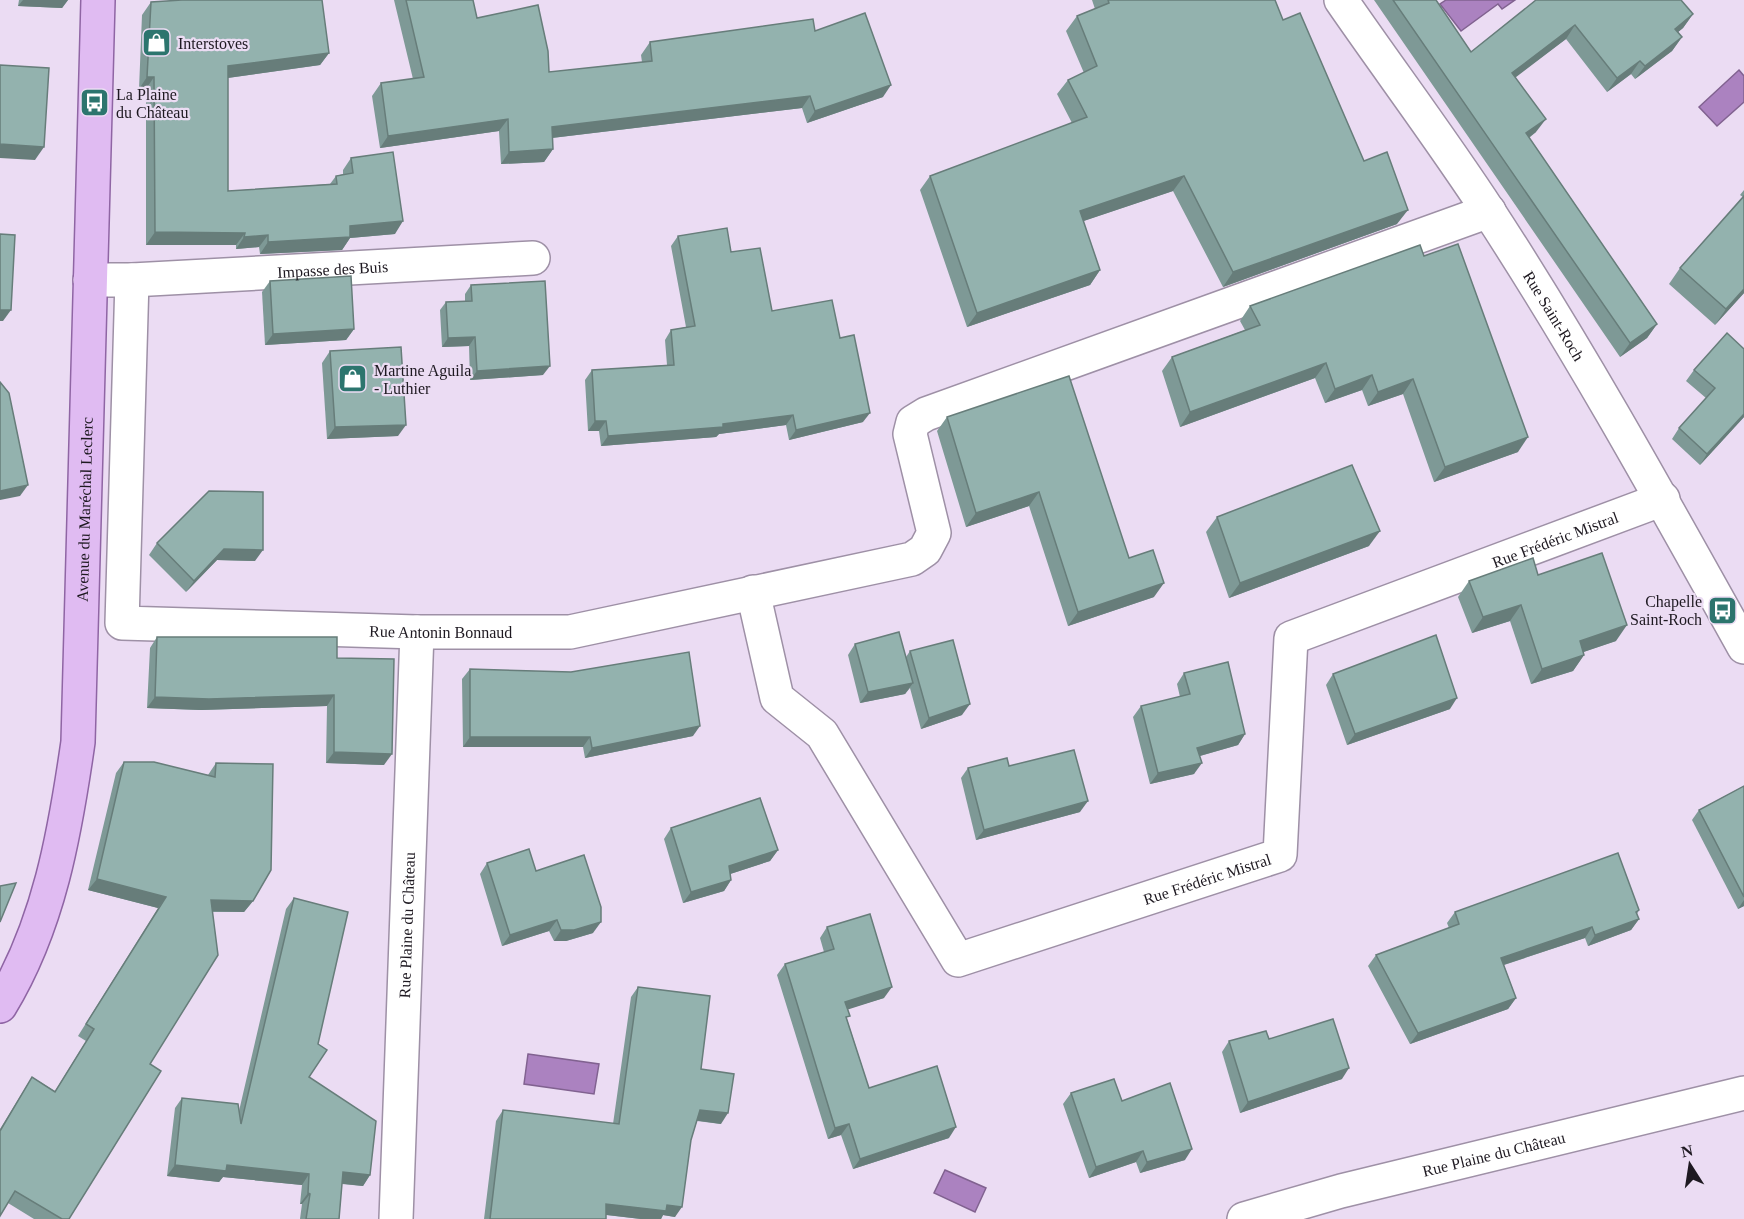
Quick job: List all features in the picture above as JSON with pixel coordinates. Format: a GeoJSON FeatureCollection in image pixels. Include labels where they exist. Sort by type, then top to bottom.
{"type":"FeatureCollection","features":[{"type":"Feature","properties":{"kind":"main road","name":"Avenue du Maréchal Leclerc"},"geometry":{"type":"LineString","coordinates":[[0,1006],[38,933],[69,807],[78,742],[98,0]]}},
{"type":"Feature","properties":{"kind":"street","name":"Rue Saint-Roch"},"geometry":{"type":"LineString","coordinates":[[1341,0],[1489,211],[1663,499],[1734,604],[1744,647]]}},
{"type":"Feature","properties":{"kind":"street","name":"Rue Antonin Bonnaud"},"geometry":{"type":"LineString","coordinates":[[132,280],[122,623],[417,632],[570,632],[912,560],[925,550],[934,533],[910,434],[913,422],[926,414],[1489,211]]}},
{"type":"Feature","properties":{"kind":"street","name":"Impasse des Buis"},"geometry":{"type":"LineString","coordinates":[[90,280],[132,280],[532,258]]}},
{"type":"Feature","properties":{"kind":"street","name":"Rue Frédéric Mistral"},"geometry":{"type":"LineString","coordinates":[[753,592],[777,698],[822,734],[958,960],[1280,855],[1291,638],[1663,499]]}},
{"type":"Feature","properties":{"kind":"street","name":"Rue Plaine du Château"},"geometry":{"type":"LineString","coordinates":[[396,1219],[417,632]]}},
{"type":"Feature","properties":{"kind":"street","name":"Rue Plaine du Château"},"geometry":{"type":"LineString","coordinates":[[1244,1219],[1341,1191],[1744,1093]]}},
{"type":"Feature","properties":{"kind":"shaded area"},"geometry":{"type":"Polygon","coordinates":[[[1446,0],[1515,0],[1502,9],[1498,4],[1461,31],[1440,4],[1446,0]]]}},
{"type":"Feature","properties":{"kind":"shaded area"},"geometry":{"type":"Polygon","coordinates":[[[1739,70],[1744,76],[1744,102],[1717,126],[1699,107],[1739,70]]]}},
{"type":"Feature","properties":{"kind":"shaded area"},"geometry":{"type":"Polygon","coordinates":[[[528,1054],[599,1064],[594,1094],[524,1084],[528,1054]]]}},
{"type":"Feature","properties":{"kind":"shaded area"},"geometry":{"type":"Polygon","coordinates":[[[945,1170],[986,1188],[975,1212],[934,1193],[945,1170]]]}},
{"type":"Feature","properties":{"kind":"building"},"geometry":{"type":"Polygon","coordinates":[[[322,0],[329,53],[228,66],[228,191],[337,184],[336,176],[353,173],[351,158],[393,152],[403,221],[350,226],[350,237],[268,242],[268,235],[244,237],[245,233],[155,232],[154,77],[147,77],[151,2],[322,0]]]}},
{"type":"Feature","properties":{"kind":"building"},"geometry":{"type":"Polygon","coordinates":[[[406,0],[473,0],[477,18],[538,5],[548,51],[549,72],[652,61],[650,42],[813,19],[815,31],[865,13],[891,85],[815,111],[810,96],[552,127],[553,149],[509,152],[508,119],[388,136],[381,83],[424,77],[406,0]]]}},
{"type":"Feature","properties":{"kind":"building"},"geometry":{"type":"Polygon","coordinates":[[[1108,0],[1275,0],[1283,20],[1300,13],[1364,161],[1387,152],[1408,210],[1233,272],[1184,176],[1080,211],[1100,270],[977,313],[930,176],[1087,117],[1068,80],[1097,66],[1077,16],[1109,3],[1108,0]]]}},
{"type":"Feature","properties":{"kind":"building"},"geometry":{"type":"Polygon","coordinates":[[[1393,0],[1436,0],[1471,52],[1536,0],[1681,0],[1693,14],[1675,29],[1682,37],[1645,66],[1640,61],[1617,78],[1575,25],[1512,73],[1546,119],[1526,133],[1657,324],[1630,343],[1393,0]]]}},
{"type":"Feature","properties":{"kind":"building"},"geometry":{"type":"Polygon","coordinates":[[[0,65],[49,68],[44,147],[0,144],[0,65]]]}},
{"type":"Feature","properties":{"kind":"building"},"geometry":{"type":"Polygon","coordinates":[[[1744,196],[1744,289],[1726,309],[1680,268],[1744,196]]]}},
{"type":"Feature","properties":{"kind":"building"},"geometry":{"type":"Polygon","coordinates":[[[727,228],[731,252],[760,248],[772,311],[832,300],[840,338],[854,335],[870,413],[796,430],[793,415],[723,424],[723,427],[608,436],[606,421],[595,421],[592,370],[674,365],[671,330],[695,326],[678,236],[727,228]]]}},
{"type":"Feature","properties":{"kind":"building"},"geometry":{"type":"Polygon","coordinates":[[[0,234],[15,235],[11,310],[0,310],[0,234]]]}},
{"type":"Feature","properties":{"kind":"building"},"geometry":{"type":"Polygon","coordinates":[[[1458,244],[1528,437],[1445,467],[1413,379],[1378,392],[1372,375],[1335,389],[1326,363],[1190,412],[1172,357],[1260,325],[1250,306],[1420,245],[1424,256],[1458,244]]]}},
{"type":"Feature","properties":{"kind":"building"},"geometry":{"type":"Polygon","coordinates":[[[351,276],[354,329],[273,334],[270,281],[351,276]]]}},
{"type":"Feature","properties":{"kind":"building"},"geometry":{"type":"Polygon","coordinates":[[[545,281],[550,366],[477,371],[475,337],[448,338],[446,302],[472,301],[471,285],[545,281]]]}},
{"type":"Feature","properties":{"kind":"building"},"geometry":{"type":"Polygon","coordinates":[[[1727,333],[1744,349],[1744,414],[1707,454],[1679,428],[1715,388],[1694,370],[1727,333]]]}},
{"type":"Feature","properties":{"kind":"building"},"geometry":{"type":"Polygon","coordinates":[[[401,347],[406,425],[335,427],[330,351],[401,347]]]}},
{"type":"Feature","properties":{"kind":"building"},"geometry":{"type":"Polygon","coordinates":[[[1069,376],[1129,558],[1153,550],[1164,583],[1078,612],[1039,492],[976,513],[947,417],[1069,376]]]}},
{"type":"Feature","properties":{"kind":"building"},"geometry":{"type":"Polygon","coordinates":[[[0,382],[9,393],[28,485],[0,491],[0,382]]]}},
{"type":"Feature","properties":{"kind":"building"},"geometry":{"type":"Polygon","coordinates":[[[1352,465],[1380,531],[1240,583],[1217,517],[1352,465]]]}},
{"type":"Feature","properties":{"kind":"building"},"geometry":{"type":"Polygon","coordinates":[[[209,491],[263,492],[263,550],[224,549],[194,581],[157,543],[209,491]]]}},
{"type":"Feature","properties":{"kind":"building"},"geometry":{"type":"Polygon","coordinates":[[[1602,553],[1627,625],[1580,641],[1584,655],[1542,669],[1521,605],[1483,617],[1469,581],[1533,558],[1538,575],[1602,553]]]}},
{"type":"Feature","properties":{"kind":"building"},"geometry":{"type":"Polygon","coordinates":[[[899,632],[913,683],[868,692],[855,644],[899,632]]]}},
{"type":"Feature","properties":{"kind":"building"},"geometry":{"type":"Polygon","coordinates":[[[1436,635],[1457,698],[1355,734],[1333,674],[1436,635]]]}},
{"type":"Feature","properties":{"kind":"building"},"geometry":{"type":"Polygon","coordinates":[[[157,637],[337,637],[337,658],[394,659],[392,754],[334,752],[334,695],[209,699],[155,697],[157,637]]]}},
{"type":"Feature","properties":{"kind":"building"},"geometry":{"type":"Polygon","coordinates":[[[953,640],[970,704],[929,718],[910,651],[953,640]]]}},
{"type":"Feature","properties":{"kind":"building"},"geometry":{"type":"Polygon","coordinates":[[[689,652],[700,726],[592,748],[590,737],[470,737],[470,669],[571,672],[689,652]]]}},
{"type":"Feature","properties":{"kind":"building"},"geometry":{"type":"Polygon","coordinates":[[[1228,662],[1245,734],[1197,748],[1202,763],[1158,773],[1141,706],[1190,694],[1184,673],[1228,662]]]}},
{"type":"Feature","properties":{"kind":"building"},"geometry":{"type":"Polygon","coordinates":[[[1074,750],[1088,801],[984,830],[968,768],[1007,758],[1009,766],[1074,750]]]}},
{"type":"Feature","properties":{"kind":"building"},"geometry":{"type":"Polygon","coordinates":[[[124,762],[154,762],[215,777],[216,763],[273,764],[271,870],[253,901],[211,900],[218,955],[150,1064],[161,1071],[69,1219],[62,1219],[15,1191],[0,1216],[0,1131],[32,1077],[55,1092],[94,1029],[86,1024],[166,897],[97,879],[124,762]]]}},
{"type":"Feature","properties":{"kind":"building"},"geometry":{"type":"Polygon","coordinates":[[[1744,786],[1744,897],[1699,810],[1744,786]]]}},
{"type":"Feature","properties":{"kind":"building"},"geometry":{"type":"Polygon","coordinates":[[[760,798],[778,850],[729,866],[731,880],[691,892],[671,828],[760,798]]]}},
{"type":"Feature","properties":{"kind":"building"},"geometry":{"type":"Polygon","coordinates":[[[529,849],[536,871],[584,855],[601,907],[601,922],[574,930],[561,930],[557,920],[510,935],[487,863],[529,849]]]}},
{"type":"Feature","properties":{"kind":"building"},"geometry":{"type":"Polygon","coordinates":[[[1618,853],[1639,910],[1636,912],[1639,919],[1595,935],[1592,927],[1501,958],[1516,998],[1418,1033],[1376,955],[1459,924],[1455,912],[1618,853]]]}},
{"type":"Feature","properties":{"kind":"building"},"geometry":{"type":"Polygon","coordinates":[[[16,883],[0,922],[0,886],[16,883]]]}},
{"type":"Feature","properties":{"kind":"building"},"geometry":{"type":"Polygon","coordinates":[[[294,898],[348,912],[318,1044],[327,1050],[309,1077],[376,1121],[370,1175],[343,1172],[339,1219],[306,1219],[310,1194],[308,1193],[309,1174],[227,1165],[226,1171],[175,1165],[182,1098],[238,1104],[241,1124],[294,898]]]}},
{"type":"Feature","properties":{"kind":"building"},"geometry":{"type":"Polygon","coordinates":[[[870,914],[892,987],[845,1002],[850,1016],[846,1017],[869,1088],[937,1066],[956,1127],[860,1159],[849,1124],[835,1128],[785,964],[834,949],[827,927],[870,914]]]}},
{"type":"Feature","properties":{"kind":"building"},"geometry":{"type":"Polygon","coordinates":[[[638,987],[710,996],[701,1069],[734,1074],[728,1113],[700,1110],[691,1140],[682,1207],[667,1205],[666,1211],[606,1204],[606,1219],[490,1219],[503,1110],[619,1124],[638,987]]]}},
{"type":"Feature","properties":{"kind":"building"},"geometry":{"type":"Polygon","coordinates":[[[1333,1019],[1349,1068],[1248,1102],[1229,1041],[1266,1031],[1269,1039],[1333,1019]]]}},
{"type":"Feature","properties":{"kind":"building"},"geometry":{"type":"Polygon","coordinates":[[[1114,1079],[1122,1101],[1170,1083],[1192,1149],[1147,1162],[1143,1151],[1096,1167],[1071,1093],[1114,1079]]]}},
{"type":"Feature","properties":{"kind":"place","name":"Interstoves"},"geometry":{"type":"Point","coordinates":[157,43]}},
{"type":"Feature","properties":{"kind":"place","name":"La Plaine du Château"},"geometry":{"type":"Point","coordinates":[95,103]}},
{"type":"Feature","properties":{"kind":"place","name":"Martine Aguila - Luthier"},"geometry":{"type":"Point","coordinates":[353,379]}},
{"type":"Feature","properties":{"kind":"place","name":"Chapelle Saint-Roch"},"geometry":{"type":"Point","coordinates":[1723,610]}}]}
